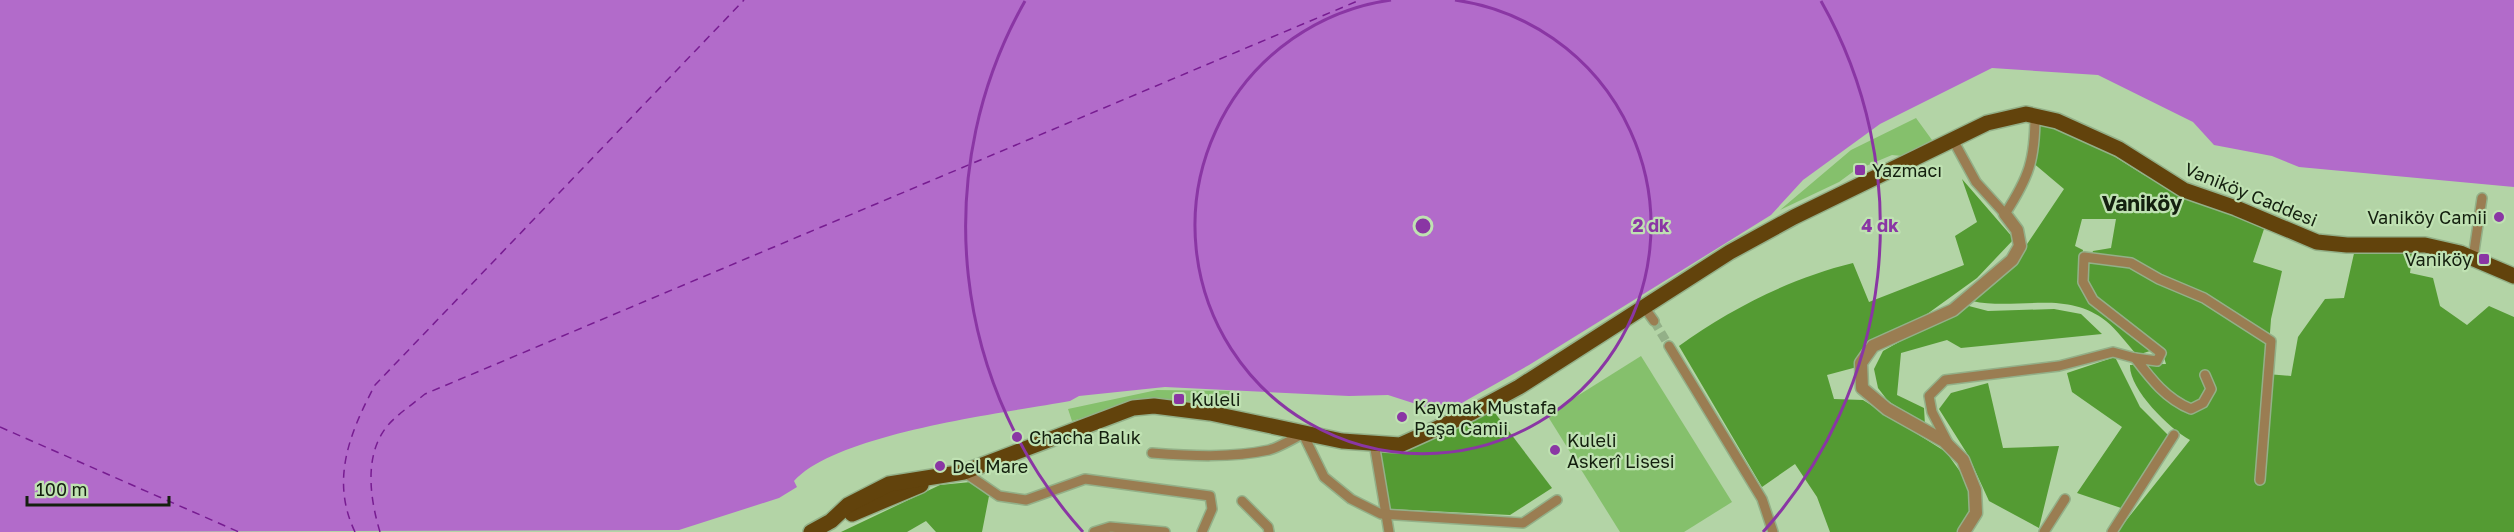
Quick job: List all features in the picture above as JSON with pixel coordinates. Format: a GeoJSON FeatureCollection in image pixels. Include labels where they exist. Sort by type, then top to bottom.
{"type":"FeatureCollection","features":[{"type":"Feature","properties":{"kind":"main road","name":"Vaniköy Caddesi"},"geometry":{"type":"LineString","coordinates":[[816,529],[959,472],[1133,408],[1154,406],[1210,413],[1342,441],[1400,445],[1471,413],[1520,387],[1730,252],[1794,216],[1998,119],[2035,115],[2057,121],[2119,149],[2194,195],[2236,208],[2317,242],[2347,245],[2419,244],[2473,258],[2514,276]]}},
{"type":"Feature","properties":{"kind":"street"},"geometry":{"type":"LineString","coordinates":[[2005,214],[2027,179],[2034,144],[2035,115]]}},
{"type":"Feature","properties":{"kind":"street"},"geometry":{"type":"LineString","coordinates":[[1953,140],[1976,182],[2017,230],[2020,246],[2012,260],[1953,310],[1872,346],[1861,363],[1862,388],[1887,409],[1920,426],[1951,447],[1964,460],[1975,490],[1976,513],[1964,532]]}},
{"type":"Feature","properties":{"kind":"street"},"geometry":{"type":"LineString","coordinates":[[2473,258],[2482,198]]}},
{"type":"Feature","properties":{"kind":"street"},"geometry":{"type":"LineString","coordinates":[[1951,447],[1932,412],[1929,396],[1945,380],[2060,366],[2113,352],[2157,361],[2161,353],[2093,300],[2083,282],[2084,257],[2131,263],[2159,279],[2204,298],[2271,341],[2260,480]]}},
{"type":"Feature","properties":{"kind":"street"},"geometry":{"type":"LineString","coordinates":[[1644,307],[1654,321]]}},
{"type":"Feature","properties":{"kind":"street"},"geometry":{"type":"LineString","coordinates":[[1669,346],[1762,499],[1773,532]]}},
{"type":"Feature","properties":{"kind":"street"},"geometry":{"type":"LineString","coordinates":[[2135,358],[2152,381],[2175,403],[2191,409],[2203,403],[2211,389],[2205,375]]}},
{"type":"Feature","properties":{"kind":"street"},"geometry":{"type":"LineString","coordinates":[[1152,453],[1212,456],[1243,453],[1271,449],[1303,434],[1324,477],[1351,499],[1386,514],[1523,523],[1557,500]]}},
{"type":"Feature","properties":{"kind":"street"},"geometry":{"type":"LineString","coordinates":[[2112,532],[2174,435]]}},
{"type":"Feature","properties":{"kind":"street"},"geometry":{"type":"LineString","coordinates":[[1374,443],[1389,532]]}},
{"type":"Feature","properties":{"kind":"street"},"geometry":{"type":"LineString","coordinates":[[959,472],[999,496],[1026,500],[1085,479],[1210,496],[1212,509],[1202,532]]}},
{"type":"Feature","properties":{"kind":"street"},"geometry":{"type":"LineString","coordinates":[[2044,532],[2065,499]]}},
{"type":"Feature","properties":{"kind":"street"},"geometry":{"type":"LineString","coordinates":[[1242,501],[1268,527],[1269,532]]}},
{"type":"Feature","properties":{"kind":"street"},"geometry":{"type":"LineString","coordinates":[[1094,532],[1110,528],[1165,532]]}},
{"type":"Feature","properties":{"kind":"green space"},"geometry":{"type":"Polygon","coordinates":[[[1916,118],[1932,140],[1902,156],[1892,155],[1854,171],[1839,182],[1780,210],[1851,150],[1916,118]]]}},
{"type":"Feature","properties":{"kind":"green space"},"geometry":{"type":"Polygon","coordinates":[[[2036,118],[2074,131],[2144,175],[2264,229],[2253,262],[2282,271],[2271,319],[2267,374],[2291,376],[2298,337],[2325,299],[2344,298],[2355,249],[2413,251],[2410,273],[2433,278],[2440,306],[2467,325],[2489,306],[2514,317],[2514,532],[2117,532],[2190,440],[2172,427],[2152,407],[2131,375],[2130,365],[2166,364],[2163,354],[2115,316],[2093,292],[2087,280],[2085,269],[2093,251],[2111,248],[2116,219],[2082,219],[2075,246],[2083,250],[2079,278],[2083,290],[2099,310],[2150,351],[2137,355],[2106,321],[2091,311],[2075,306],[2058,303],[2006,304],[1972,301],[2017,259],[2064,189],[2032,162],[2036,118]]]}},
{"type":"Feature","properties":{"kind":"green space"},"geometry":{"type":"Polygon","coordinates":[[[1962,179],[2014,239],[1977,278],[1923,317],[1871,347],[1857,367],[1827,375],[1834,399],[1863,400],[1946,452],[1977,495],[1960,532],[1830,532],[1817,497],[1795,464],[1762,487],[1679,346],[1740,307],[1784,286],[1830,269],[1853,263],[1869,302],[1964,265],[1955,236],[1977,222],[1962,179]]]}},
{"type":"Feature","properties":{"kind":"green space"},"geometry":{"type":"Polygon","coordinates":[[[1965,305],[1988,311],[2054,309],[2081,314],[2102,334],[1961,348],[1947,340],[1901,353],[1897,395],[1924,408],[1925,425],[1888,401],[1878,388],[1874,369],[1883,351],[1965,305]]]}},
{"type":"Feature","properties":{"kind":"green space"},"geometry":{"type":"Polygon","coordinates":[[[1641,356],[1732,502],[1684,532],[1620,532],[1547,415],[1641,356]]]}},
{"type":"Feature","properties":{"kind":"green space"},"geometry":{"type":"Polygon","coordinates":[[[2115,357],[2140,407],[2174,441],[2154,476],[2124,509],[2077,493],[2122,427],[2072,392],[2067,373],[2115,357]]]}},
{"type":"Feature","properties":{"kind":"green space"},"geometry":{"type":"Polygon","coordinates":[[[1988,383],[2003,448],[2059,446],[2039,528],[1989,501],[1968,455],[1939,409],[1951,393],[1988,383]]]}},
{"type":"Feature","properties":{"kind":"green space"},"geometry":{"type":"Polygon","coordinates":[[[1157,390],[1231,391],[1228,412],[1153,399],[1072,421],[1068,409],[1157,390]]]}},
{"type":"Feature","properties":{"kind":"green space"},"geometry":{"type":"Polygon","coordinates":[[[1492,409],[1552,488],[1510,515],[1389,509],[1378,449],[1492,409]]]}},
{"type":"Feature","properties":{"kind":"green space"},"geometry":{"type":"Polygon","coordinates":[[[971,482],[989,496],[982,532],[936,532],[926,521],[907,532],[841,532],[940,485],[971,482]]]}},
{"type":"Feature","properties":{"kind":"shaded area"},"geometry":{"type":"Polygon","coordinates":[[[0,0],[2514,0],[2514,187],[2299,167],[2272,156],[2214,145],[2193,122],[2098,75],[1992,68],[1880,124],[1803,180],[1771,215],[1529,365],[1444,413],[1388,395],[1349,396],[1165,387],[1079,396],[1070,401],[923,428],[846,450],[815,464],[794,481],[797,487],[779,498],[679,530],[0,532],[0,0]]]}},
{"type":"Feature","properties":{"kind":"ferry route"},"geometry":{"type":"LineString","coordinates":[[355,532],[344,494],[346,457],[358,420],[375,385],[744,0]]}},
{"type":"Feature","properties":{"kind":"ferry route"},"geometry":{"type":"LineString","coordinates":[[380,532],[371,476],[375,448],[389,424],[425,394],[1360,0]]}},
{"type":"Feature","properties":{"kind":"ferry route"},"geometry":{"type":"LineString","coordinates":[[0,427],[239,532]]}},
{"type":"Feature","properties":{"kind":"tunnel"},"geometry":{"type":"LineString","coordinates":[[1654,321],[1669,346]]}},
{"type":"Feature","properties":{"kind":"place","name":"Yazmacı"},"geometry":{"type":"Point","coordinates":[1860,170]}},
{"type":"Feature","properties":{"kind":"place","name":"Vaniköy Camii"},"geometry":{"type":"Point","coordinates":[2499,217]}},
{"type":"Feature","properties":{"kind":"place","name":"Vaniköy"},"geometry":{"type":"Point","coordinates":[2484,259]}},
{"type":"Feature","properties":{"kind":"place","name":"Kuleli"},"geometry":{"type":"Point","coordinates":[1179,399]}},
{"type":"Feature","properties":{"kind":"place","name":"Kaymak Mustafa Paşa Camii"},"geometry":{"type":"Point","coordinates":[1402,417]}},
{"type":"Feature","properties":{"kind":"place","name":"Chacha Balık"},"geometry":{"type":"Point","coordinates":[1017,437]}},
{"type":"Feature","properties":{"kind":"place","name":"Kuleli Askerî Lisesi"},"geometry":{"type":"Point","coordinates":[1555,450]}},
{"type":"Feature","properties":{"kind":"place","name":"Del Mare"},"geometry":{"type":"Point","coordinates":[940,466]}},
{"type":"Feature","properties":{"kind":"district","name":"Vaniköy"},"geometry":{"type":"Point","coordinates":[2142,203]}}]}
